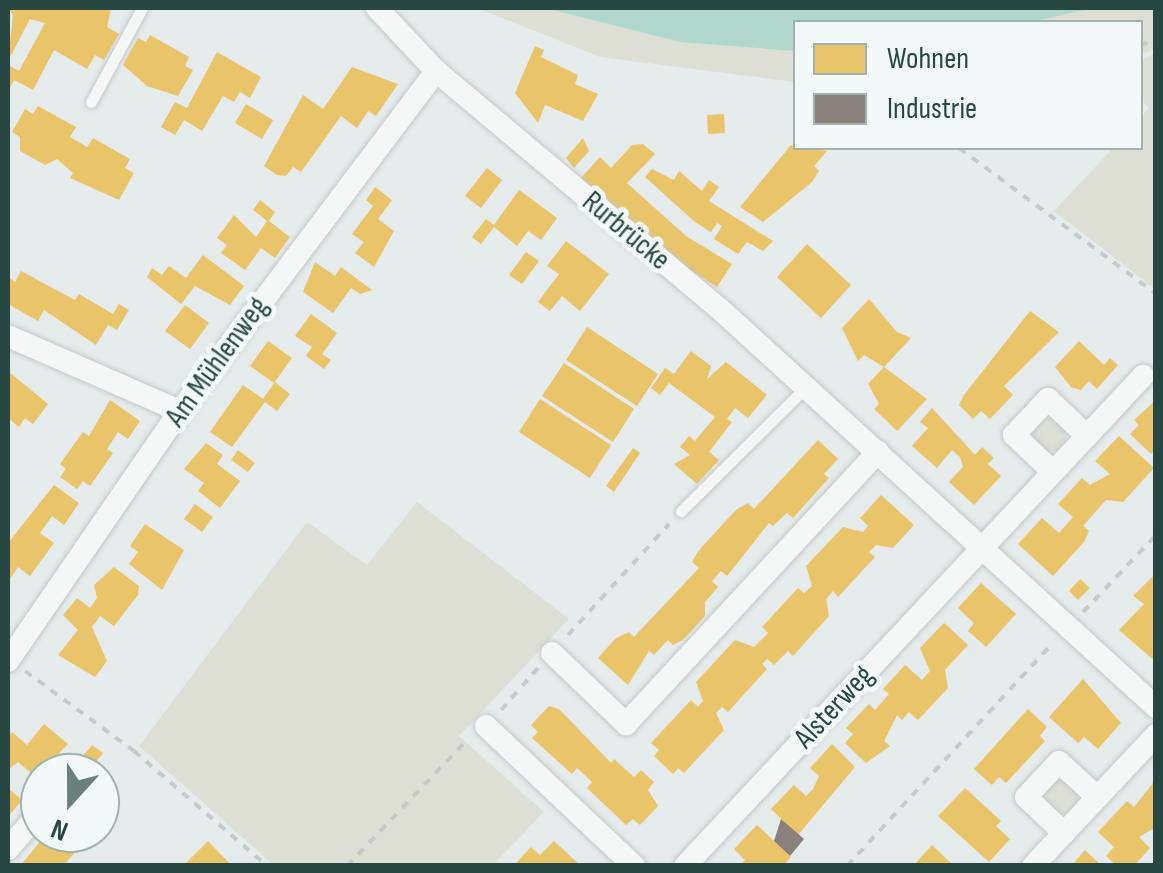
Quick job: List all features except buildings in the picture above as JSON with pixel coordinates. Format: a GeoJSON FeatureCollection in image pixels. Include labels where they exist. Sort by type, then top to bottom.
{"type":"FeatureCollection","features":[{"type":"Feature","properties":{"kind":"street","name":"Rurbrücke"},"geometry":{"type":"LineString","coordinates":[[377,8],[436,71],[806,386],[1156,707]]}},
{"type":"Feature","properties":{"kind":"street","name":"Am Mühlenweg"},"geometry":{"type":"LineString","coordinates":[[8,660],[180,411],[436,71]]}},
{"type":"Feature","properties":{"kind":"street"},"geometry":{"type":"LineString","coordinates":[[8,336],[180,411]]}},
{"type":"Feature","properties":{"kind":"street","name":"Alsterweg"},"geometry":{"type":"LineString","coordinates":[[685,866],[1144,376]]}},
{"type":"Feature","properties":{"kind":"street"},"geometry":{"type":"LineString","coordinates":[[1054,472],[1014,435],[1025,423],[1048,398],[1087,436]]}},
{"type":"Feature","properties":{"kind":"street"},"geometry":{"type":"LineString","coordinates":[[552,653],[626,724],[878,452]]}},
{"type":"Feature","properties":{"kind":"street"},"geometry":{"type":"LineString","coordinates":[[486,726],[634,866]]}},
{"type":"Feature","properties":{"kind":"street"},"geometry":{"type":"LineString","coordinates":[[1033,866],[1156,736]]}},
{"type":"Feature","properties":{"kind":"street"},"geometry":{"type":"LineString","coordinates":[[1064,833],[1026,798],[1059,762],[1097,798]]}},
{"type":"Feature","properties":{"kind":"lane"},"geometry":{"type":"LineString","coordinates":[[91,102],[142,8]]}},
{"type":"Feature","properties":{"kind":"lane"},"geometry":{"type":"LineString","coordinates":[[682,511],[806,386]]}},
{"type":"Feature","properties":{"kind":"path"},"geometry":{"type":"LineString","coordinates":[[962,150],[1156,294]]}},
{"type":"Feature","properties":{"kind":"path"},"geometry":{"type":"LineString","coordinates":[[347,866],[486,726],[682,511]]}},
{"type":"Feature","properties":{"kind":"path"},"geometry":{"type":"LineString","coordinates":[[847,866],[1156,535]]}},
{"type":"Feature","properties":{"kind":"path"},"geometry":{"type":"LineString","coordinates":[[8,660],[134,751],[267,866]]}},
{"type":"Feature","properties":{"kind":"shaded area"},"geometry":{"type":"Polygon","coordinates":[[[477,8],[1155,8],[1155,50],[1143,53],[1143,20],[793,20],[793,82],[600,57],[477,8]]]}},
{"type":"Feature","properties":{"kind":"shaded area"},"geometry":{"type":"Polygon","coordinates":[[[545,8],[1092,8],[1041,20],[793,20],[793,51],[680,42],[545,8]]]}},
{"type":"Feature","properties":{"kind":"shaded area"},"geometry":{"type":"Polygon","coordinates":[[[1155,53],[1155,289],[1054,211],[1111,150],[1143,150],[1143,115],[1149,108],[1143,102],[1143,59],[1155,53]]]}},
{"type":"Feature","properties":{"kind":"shaded area"},"geometry":{"type":"Polygon","coordinates":[[[1049,418],[1061,423],[1066,435],[1061,447],[1049,452],[1037,447],[1032,435],[1037,423],[1049,418]]]}},
{"type":"Feature","properties":{"kind":"shaded area"},"geometry":{"type":"Polygon","coordinates":[[[417,502],[569,619],[459,736],[544,812],[493,865],[274,865],[139,746],[307,522],[367,565],[417,502]]]}},
{"type":"Feature","properties":{"kind":"shaded area"},"geometry":{"type":"Polygon","coordinates":[[[1061,780],[1073,785],[1078,797],[1073,809],[1061,814],[1049,809],[1044,797],[1049,785],[1061,780]]]}}]}
